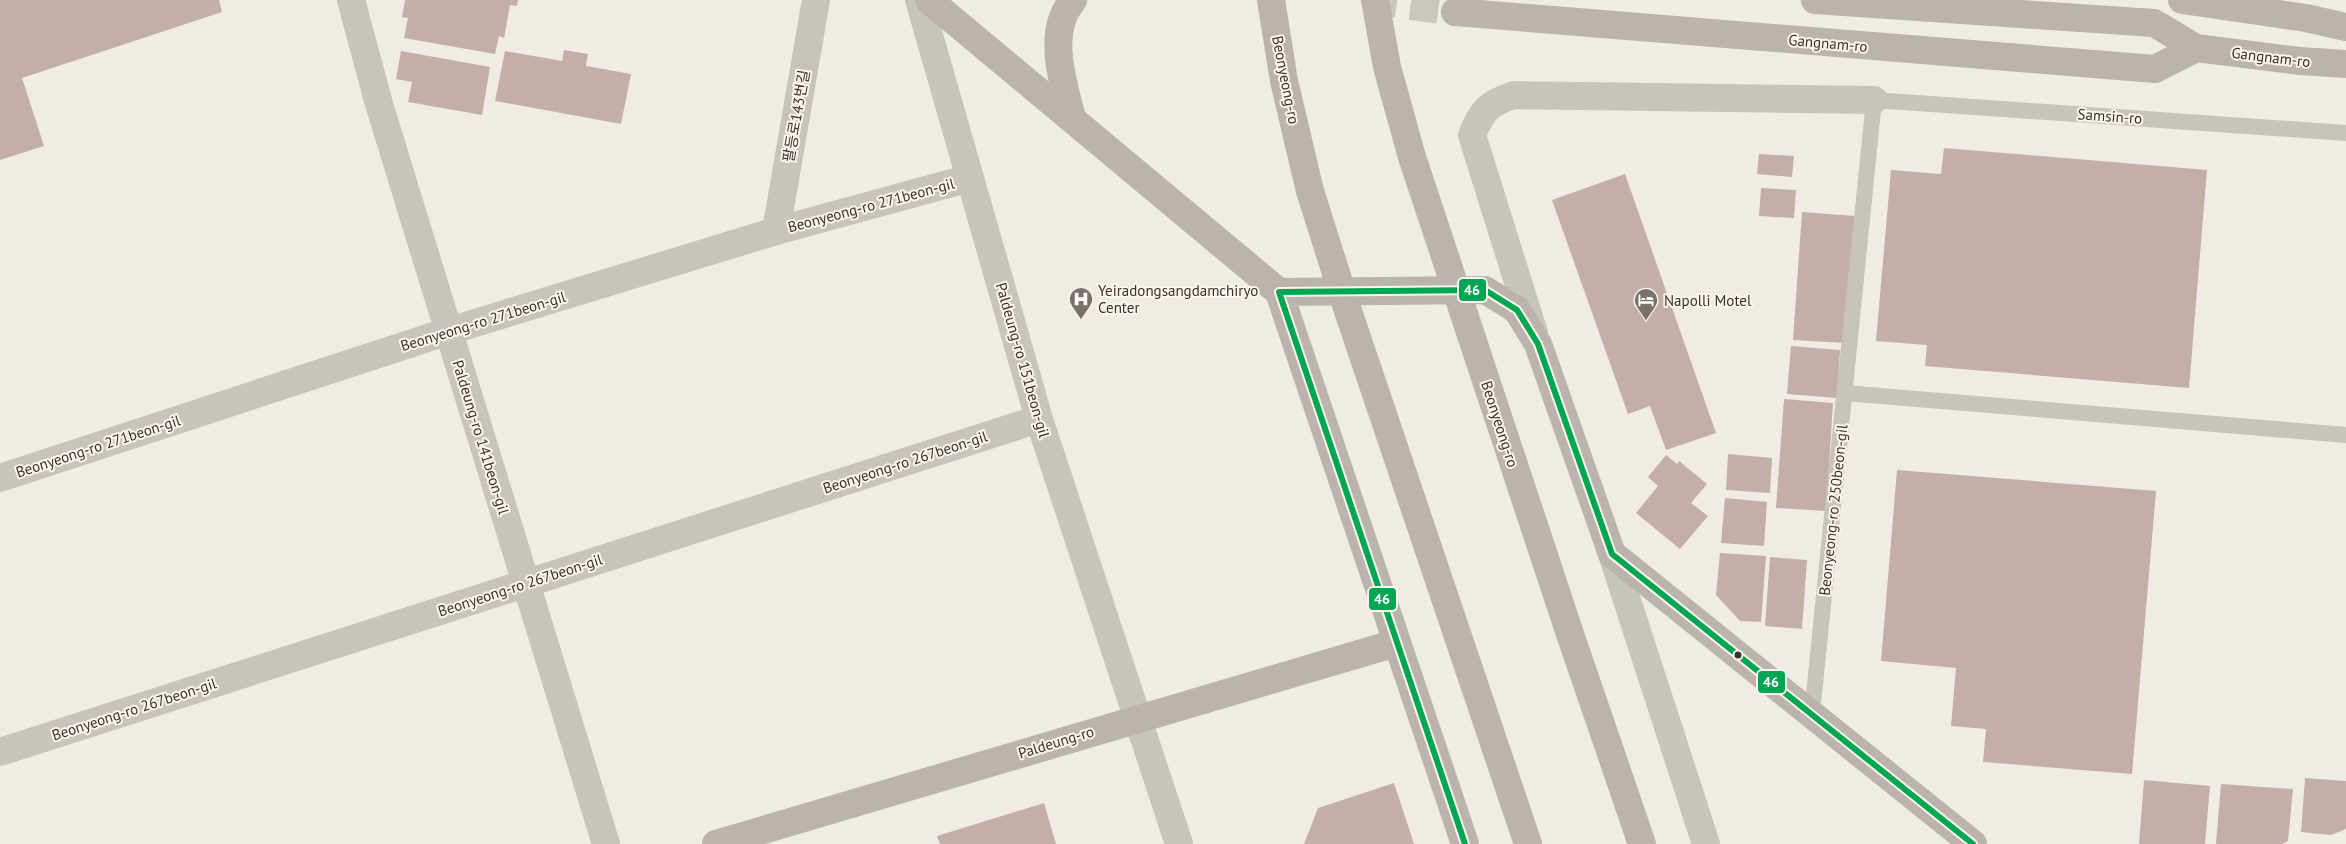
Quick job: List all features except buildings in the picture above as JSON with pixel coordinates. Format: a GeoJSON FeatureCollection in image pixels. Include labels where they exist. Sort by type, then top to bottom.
{"type":"FeatureCollection","features":[{"type":"Feature","properties":{"kind":"main road"},"geometry":{"type":"LineString","coordinates":[[929,0],[1279,292],[1465,844]]}},
{"type":"Feature","properties":{"kind":"main road"},"geometry":{"type":"LineString","coordinates":[[1072,0],[1062,18],[1058,43],[1072,119]]}},
{"type":"Feature","properties":{"kind":"main road","name":"Beonyeong-ro"},"geometry":{"type":"LineString","coordinates":[[1271,0],[1284,81],[1310,190],[1348,311],[1528,844]]}},
{"type":"Feature","properties":{"kind":"main road","name":"Beonyeong-ro"},"geometry":{"type":"LineString","coordinates":[[1375,0],[1387,67],[1412,157],[1570,634],[1642,844]]}},
{"type":"Feature","properties":{"kind":"main road","name":"Gangnam-ro"},"geometry":{"type":"LineString","coordinates":[[1815,0],[2154,23],[2196,48],[2300,61],[2346,64]]}},
{"type":"Feature","properties":{"kind":"main road"},"geometry":{"type":"LineString","coordinates":[[2182,0],[2306,18],[2346,27]]}},
{"type":"Feature","properties":{"kind":"main road","name":"Gangnam-ro"},"geometry":{"type":"LineString","coordinates":[[1455,12],[2155,69],[2196,48]]}},
{"type":"Feature","properties":{"kind":"main road"},"geometry":{"type":"LineString","coordinates":[[2300,61],[2346,73]]}},
{"type":"Feature","properties":{"kind":"main road"},"geometry":{"type":"LineString","coordinates":[[1279,292],[1485,290],[1517,310],[1538,344],[1612,554],[1973,844]]}},
{"type":"Feature","properties":{"kind":"main road","name":"Paldeung-ro"},"geometry":{"type":"LineString","coordinates":[[716,844],[1396,643]]}},
{"type":"Feature","properties":{"kind":"street","name":"Paldeung-ro 141beon-gil"},"geometry":{"type":"LineString","coordinates":[[351,0],[379,104],[606,844]]}},
{"type":"Feature","properties":{"kind":"street","name":"팔등로143번길"},"geometry":{"type":"LineString","coordinates":[[776,231],[816,0]]}},
{"type":"Feature","properties":{"kind":"street","name":"Paldeung-ro 151beon-gil"},"geometry":{"type":"LineString","coordinates":[[919,0],[1040,419],[1179,844]]}},
{"type":"Feature","properties":{"kind":"street"},"geometry":{"type":"LineString","coordinates":[[1538,344],[1472,135],[1479,118],[1493,102],[1514,94],[1874,100]]}},
{"type":"Feature","properties":{"kind":"street","name":"Beonyeong-ro 271beon-gil"},"geometry":{"type":"LineString","coordinates":[[0,478],[449,331],[776,231],[970,178]]}},
{"type":"Feature","properties":{"kind":"street","name":"Beonyeong-ro 267beon-gil"},"geometry":{"type":"LineString","coordinates":[[0,752],[1040,419]]}},
{"type":"Feature","properties":{"kind":"street"},"geometry":{"type":"LineString","coordinates":[[1612,554],[1706,844]]}},
{"type":"Feature","properties":{"kind":"lane","name":"Samsin-ro"},"geometry":{"type":"LineString","coordinates":[[1874,100],[2346,133]]}},
{"type":"Feature","properties":{"kind":"lane","name":"Beonyeong-ro 250beon-gil"},"geometry":{"type":"LineString","coordinates":[[1812,714],[1874,100]]}},
{"type":"Feature","properties":{"kind":"lane"},"geometry":{"type":"LineString","coordinates":[[1844,393],[2346,435]]}},
{"type":"Feature","properties":{"kind":"tunnel"},"geometry":{"type":"LineString","coordinates":[[1369,0],[1455,12]]}},
{"type":"Feature","properties":{"kind":"transit line","name":"46"},"geometry":{"type":"LineString","coordinates":[[1465,844],[1279,292],[1485,290],[1517,310],[1538,344],[1612,554],[1973,844]]}},
{"type":"Feature","properties":{"kind":"place","name":"Yeiradongsangdamchiryo Center"},"geometry":{"type":"Point","coordinates":[1081,320]}},
{"type":"Feature","properties":{"kind":"place","name":"Napolli Motel"},"geometry":{"type":"Point","coordinates":[1646,321]}}]}
